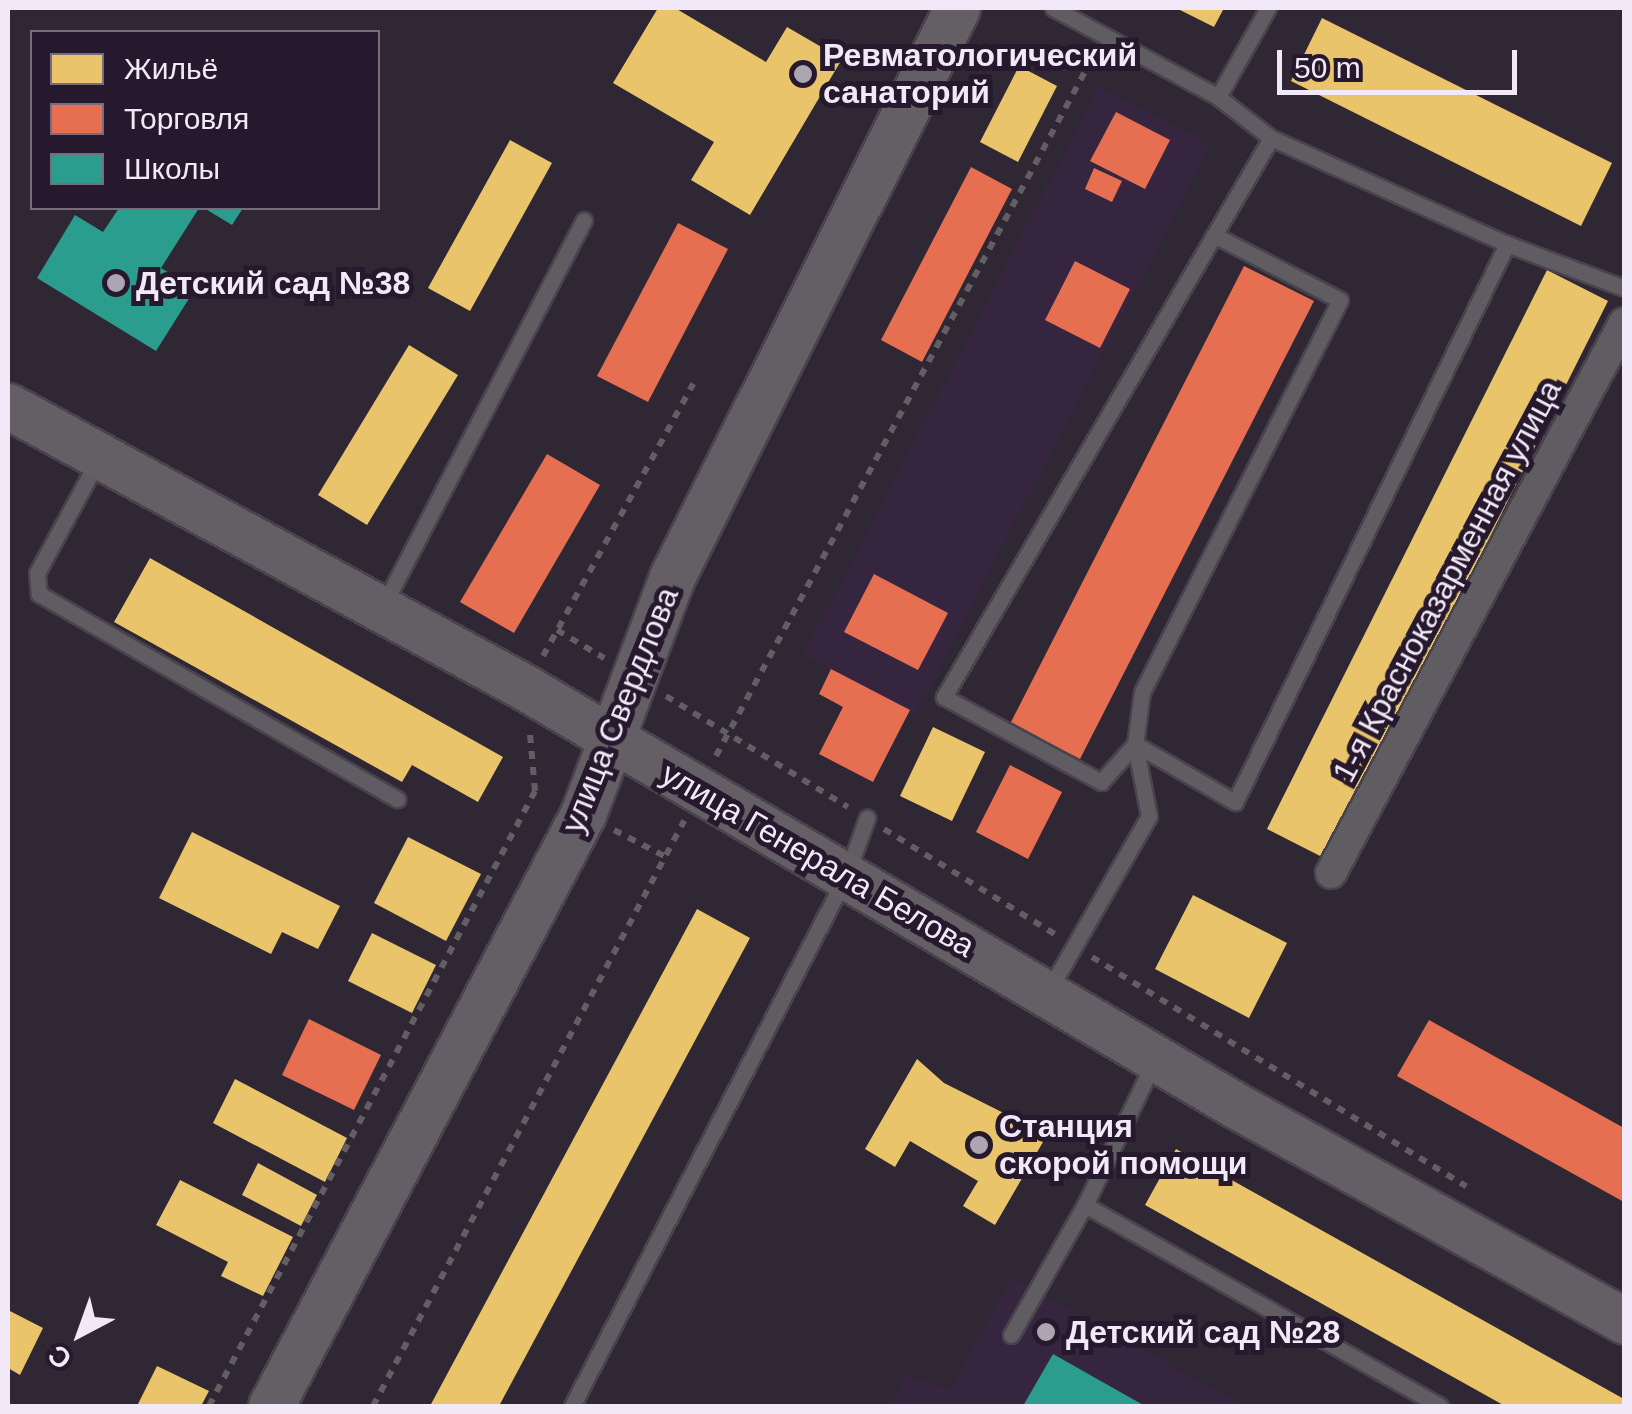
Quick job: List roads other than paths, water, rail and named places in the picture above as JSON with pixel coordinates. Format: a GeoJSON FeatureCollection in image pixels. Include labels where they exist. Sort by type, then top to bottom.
{"type":"FeatureCollection","features":[{"type":"Feature","properties":{"kind":"street","name":"улица Свердлова"},"geometry":{"type":"LineString","coordinates":[[271,1406],[612,740],[672,577],[957,8]]}},
{"type":"Feature","properties":{"kind":"street","name":"1-я Красноказарменная улица"},"geometry":{"type":"LineString","coordinates":[[1331,873],[1624,323]]}},
{"type":"Feature","properties":{"kind":"street","name":"улица Генерала Белова"},"geometry":{"type":"LineString","coordinates":[[8,406],[526,688],[1156,1057],[1624,1321]]}},
{"type":"Feature","properties":{"kind":"lane"},"geometry":{"type":"LineString","coordinates":[[1053,8],[1218,97],[1271,138],[1507,244],[1624,288]]}},
{"type":"Feature","properties":{"kind":"lane"},"geometry":{"type":"LineString","coordinates":[[1218,97],[1268,8]]}},
{"type":"Feature","properties":{"kind":"lane"},"geometry":{"type":"LineString","coordinates":[[1136,744],[1101,782],[944,697],[1271,138]]}},
{"type":"Feature","properties":{"kind":"lane"},"geometry":{"type":"LineString","coordinates":[[382,610],[584,220]]}},
{"type":"Feature","properties":{"kind":"lane"},"geometry":{"type":"LineString","coordinates":[[1046,993],[1149,816],[1136,744],[1142,692],[1340,300],[1214,234]]}},
{"type":"Feature","properties":{"kind":"lane"},"geometry":{"type":"LineString","coordinates":[[1136,744],[1236,802],[1507,244]]}},
{"type":"Feature","properties":{"kind":"lane"},"geometry":{"type":"LineString","coordinates":[[100,456],[37,572],[38,594],[397,799]]}},
{"type":"Feature","properties":{"kind":"lane"},"geometry":{"type":"LineString","coordinates":[[572,1406],[846,876],[867,818]]}},
{"type":"Feature","properties":{"kind":"lane"},"geometry":{"type":"LineString","coordinates":[[1010,1335],[1085,1206],[1156,1057]]}},
{"type":"Feature","properties":{"kind":"lane"},"geometry":{"type":"LineString","coordinates":[[1085,1206],[1440,1406]]}},
{"type":"Feature","properties":{"kind":"place","name":"Ревматологический санаторий"},"geometry":{"type":"Point","coordinates":[803,74]}},
{"type":"Feature","properties":{"kind":"place","name":"Детский сад №38"},"geometry":{"type":"Point","coordinates":[116,283]}},
{"type":"Feature","properties":{"kind":"place","name":"Станция скорой помощи"},"geometry":{"type":"Point","coordinates":[979,1145]}},
{"type":"Feature","properties":{"kind":"place","name":"Детский сад №28"},"geometry":{"type":"Point","coordinates":[1046,1332]}}]}
